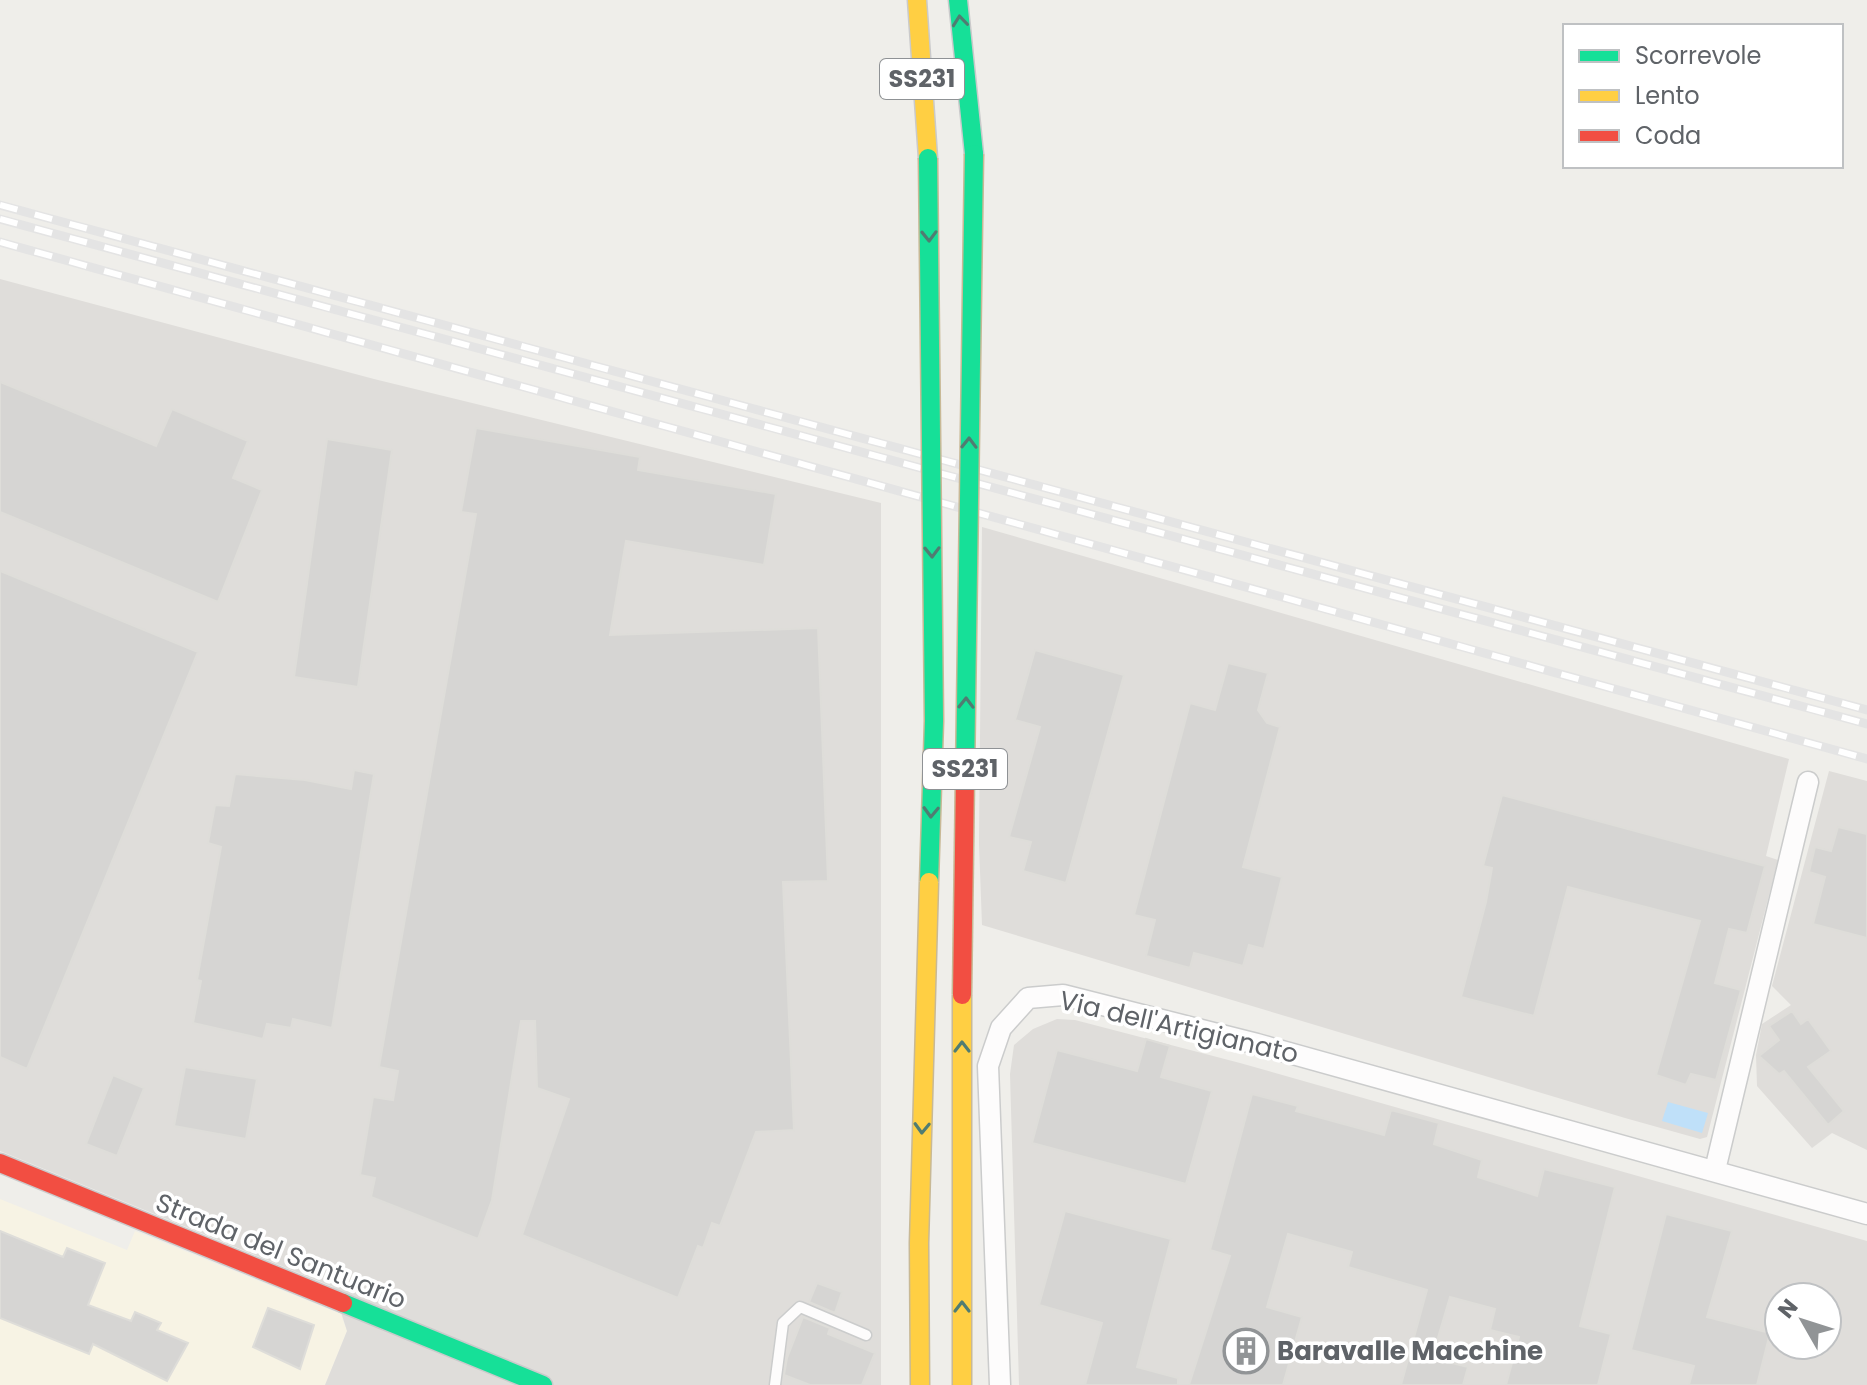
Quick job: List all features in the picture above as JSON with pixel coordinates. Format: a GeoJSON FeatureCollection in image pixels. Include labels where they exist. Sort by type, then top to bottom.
{"type":"FeatureCollection","features":[{"type":"Feature","properties":{"kind":"main road","name":"SS231"},"geometry":{"type":"LineString","coordinates":[[917,0],[928,158],[934,721],[919,1243],[920,1385]]}},
{"type":"Feature","properties":{"kind":"main road","name":"SS231"},"geometry":{"type":"LineString","coordinates":[[958,0],[974,154],[962,940],[962,1385]]}},
{"type":"Feature","properties":{"kind":"main road","name":"Strada del Santuario"},"geometry":{"type":"LineString","coordinates":[[0,1163],[543,1385]]}},
{"type":"Feature","properties":{"kind":"street"},"geometry":{"type":"LineString","coordinates":[[1715,1170],[1808,782]]}},
{"type":"Feature","properties":{"kind":"street","name":"Via dell'Artigianato"},"geometry":{"type":"LineString","coordinates":[[1000,1385],[988,1066],[1001,1028],[1028,998],[1063,995],[1715,1170],[1867,1214]]}},
{"type":"Feature","properties":{"kind":"lane"},"geometry":{"type":"LineString","coordinates":[[775,1385],[783,1323],[800,1307],[866,1335]]}},
{"type":"Feature","properties":{"kind":"shaded area"},"geometry":{"type":"Polygon","coordinates":[[[0,279],[374,379],[881,503],[881,1385],[325,1385],[347,1331],[333,1287],[0,1151],[0,279]]]}},
{"type":"Feature","properties":{"kind":"shaded area"},"geometry":{"type":"Polygon","coordinates":[[[982,527],[1789,759],[1766,856],[1778,860],[1707,1137],[1700,1139],[1625,1118],[982,925],[979,844],[982,527]]]}},
{"type":"Feature","properties":{"kind":"shaded area"},"geometry":{"type":"Polygon","coordinates":[[[1829,771],[1867,781],[1867,1150],[1832,1133],[1812,1148],[1757,1086],[1756,1055],[1762,1024],[1791,1005],[1772,986],[1829,771]]]}},
{"type":"Feature","properties":{"kind":"shaded area"},"geometry":{"type":"Polygon","coordinates":[[[1057,1019],[1075,1020],[1240,1063],[1867,1241],[1867,1385],[1019,1385],[1010,1074],[1014,1045],[1033,1029],[1057,1019]]]}},
{"type":"Feature","properties":{"kind":"shaded area"},"geometry":{"type":"Polygon","coordinates":[[[0,1199],[127,1250],[135,1231],[341,1314],[347,1331],[325,1385],[0,1385],[0,1199]]]}},
{"type":"Feature","properties":{"kind":"water"},"geometry":{"type":"Polygon","coordinates":[[[1668,1102],[1708,1113],[1702,1133],[1662,1121],[1668,1102]]]}},
{"type":"Feature","properties":{"kind":"building"},"geometry":{"type":"Polygon","coordinates":[[[0,382],[156,446],[172,409],[248,441],[233,478],[262,490],[218,602],[0,512],[0,382]]]}},
{"type":"Feature","properties":{"kind":"building"},"geometry":{"type":"Polygon","coordinates":[[[476,428],[640,457],[638,470],[776,494],[764,565],[626,541],[610,635],[818,628],[828,881],[783,882],[794,1130],[756,1132],[720,1226],[712,1223],[703,1248],[698,1246],[678,1298],[522,1235],[569,1099],[537,1088],[535,1021],[521,1021],[492,1200],[478,1239],[371,1197],[375,1178],[360,1175],[373,1097],[393,1100],[398,1071],[379,1067],[476,514],[461,512],[476,428]]]}},
{"type":"Feature","properties":{"kind":"building"},"geometry":{"type":"Polygon","coordinates":[[[327,439],[392,450],[358,687],[294,677],[327,439]]]}},
{"type":"Feature","properties":{"kind":"building"},"geometry":{"type":"Polygon","coordinates":[[[0,571],[198,652],[27,1069],[0,1057],[0,571]]]}},
{"type":"Feature","properties":{"kind":"building"},"geometry":{"type":"Polygon","coordinates":[[[1035,650],[1124,675],[1066,883],[1023,871],[1031,842],[1009,837],[1040,727],[1015,720],[1035,650]]]}},
{"type":"Feature","properties":{"kind":"building"},"geometry":{"type":"Polygon","coordinates":[[[1228,663],[1268,673],[1258,710],[1267,723],[1280,727],[1243,867],[1282,877],[1264,949],[1249,945],[1243,966],[1194,953],[1190,968],[1146,956],[1155,920],[1134,915],[1190,703],[1215,710],[1228,663]]]}},
{"type":"Feature","properties":{"kind":"building"},"geometry":{"type":"Polygon","coordinates":[[[354,770],[374,774],[332,1028],[293,1019],[291,1028],[267,1024],[263,1039],[193,1023],[201,981],[197,980],[221,847],[208,843],[215,805],[229,806],[235,774],[305,780],[351,789],[354,770]]]}},
{"type":"Feature","properties":{"kind":"building"},"geometry":{"type":"Polygon","coordinates":[[[1502,795],[1765,866],[1747,933],[1729,929],[1715,983],[1741,990],[1716,1080],[1691,1074],[1686,1085],[1656,1075],[1700,921],[1568,887],[1534,1016],[1461,997],[1486,902],[1492,868],[1483,866],[1502,795]]]}},
{"type":"Feature","properties":{"kind":"building"},"geometry":{"type":"Polygon","coordinates":[[[1838,827],[1867,834],[1867,938],[1813,924],[1825,877],[1809,872],[1815,847],[1831,851],[1838,827]]]}},
{"type":"Feature","properties":{"kind":"building"},"geometry":{"type":"Polygon","coordinates":[[[1792,1011],[1801,1024],[1808,1019],[1831,1051],[1808,1067],[1844,1111],[1828,1125],[1784,1071],[1779,1074],[1759,1056],[1779,1040],[1769,1026],[1792,1011]]]}},
{"type":"Feature","properties":{"kind":"building"},"geometry":{"type":"Polygon","coordinates":[[[1146,1039],[1170,1046],[1161,1077],[1212,1091],[1186,1184],[1032,1143],[1057,1050],[1137,1071],[1146,1039]]]}},
{"type":"Feature","properties":{"kind":"building"},"geometry":{"type":"Polygon","coordinates":[[[185,1067],[257,1079],[246,1139],[174,1126],[185,1067]]]}},
{"type":"Feature","properties":{"kind":"building"},"geometry":{"type":"Polygon","coordinates":[[[113,1075],[144,1088],[117,1156],[86,1144],[113,1075]]]}},
{"type":"Feature","properties":{"kind":"building"},"geometry":{"type":"Polygon","coordinates":[[[1252,1094],[1298,1106],[1296,1111],[1384,1135],[1391,1110],[1439,1123],[1434,1144],[1482,1160],[1478,1177],[1537,1196],[1544,1169],[1615,1187],[1580,1326],[1611,1334],[1598,1385],[1506,1385],[1519,1337],[1490,1330],[1495,1309],[1450,1297],[1432,1358],[1468,1367],[1463,1385],[1401,1385],[1427,1290],[1348,1267],[1352,1252],[1288,1234],[1267,1307],[1302,1317],[1283,1385],[1189,1385],[1230,1256],[1210,1250],[1252,1094]]]}},
{"type":"Feature","properties":{"kind":"building"},"geometry":{"type":"Polygon","coordinates":[[[1065,1211],[1171,1239],[1137,1367],[1178,1378],[1178,1385],[1085,1385],[1102,1323],[1039,1305],[1065,1211]]]}},
{"type":"Feature","properties":{"kind":"building"},"geometry":{"type":"Polygon","coordinates":[[[1666,1214],[1732,1231],[1707,1317],[1763,1331],[1763,1361],[1757,1385],[1689,1385],[1694,1366],[1631,1350],[1666,1214]]]}},
{"type":"Feature","properties":{"kind":"building"},"geometry":{"type":"Polygon","coordinates":[[[0,1231],[63,1257],[67,1248],[105,1263],[88,1305],[131,1321],[135,1312],[161,1323],[157,1330],[188,1343],[167,1381],[93,1344],[89,1354],[0,1318],[0,1231]]]}},
{"type":"Feature","properties":{"kind":"building"},"geometry":{"type":"Polygon","coordinates":[[[817,1283],[842,1292],[835,1313],[809,1302],[817,1283]]]}},
{"type":"Feature","properties":{"kind":"building"},"geometry":{"type":"Polygon","coordinates":[[[268,1308],[314,1325],[300,1369],[253,1347],[268,1308]]]}},
{"type":"Feature","properties":{"kind":"building"},"geometry":{"type":"Polygon","coordinates":[[[803,1317],[830,1328],[828,1334],[875,1353],[862,1385],[810,1385],[784,1375],[787,1358],[803,1317]]]}},
{"type":"Feature","properties":{"kind":"railway"},"geometry":{"type":"LineString","coordinates":[[0,205],[1867,710]]}},
{"type":"Feature","properties":{"kind":"railway"},"geometry":{"type":"LineString","coordinates":[[0,219],[1867,724]]}},
{"type":"Feature","properties":{"kind":"railway"},"geometry":{"type":"LineString","coordinates":[[0,242],[1867,759]]}},
{"type":"Feature","properties":{"kind":"traffic: fast"},"geometry":{"type":"LineString","coordinates":[[958,0],[974,154]]}},
{"type":"Feature","properties":{"kind":"traffic: fast"},"geometry":{"type":"LineString","coordinates":[[965,776],[974,154]]}},
{"type":"Feature","properties":{"kind":"traffic: fast"},"geometry":{"type":"LineString","coordinates":[[928,158],[934,721],[929,882]]}},
{"type":"Feature","properties":{"kind":"traffic: fast"},"geometry":{"type":"LineString","coordinates":[[343,1303],[543,1385]]}},
{"type":"Feature","properties":{"kind":"traffic: slow"},"geometry":{"type":"LineString","coordinates":[[917,0],[928,158]]}},
{"type":"Feature","properties":{"kind":"traffic: slow"},"geometry":{"type":"LineString","coordinates":[[920,1385],[919,1243],[929,882]]}},
{"type":"Feature","properties":{"kind":"traffic: slow"},"geometry":{"type":"LineString","coordinates":[[962,995],[962,1385]]}},
{"type":"Feature","properties":{"kind":"traffic: jam"},"geometry":{"type":"LineString","coordinates":[[962,995],[965,776]]}},
{"type":"Feature","properties":{"kind":"traffic: jam"},"geometry":{"type":"LineString","coordinates":[[0,1163],[343,1303]]}},
{"type":"Feature","properties":{"kind":"place","name":"Baravalle Macchine"},"geometry":{"type":"Point","coordinates":[1246,1351]}}]}
